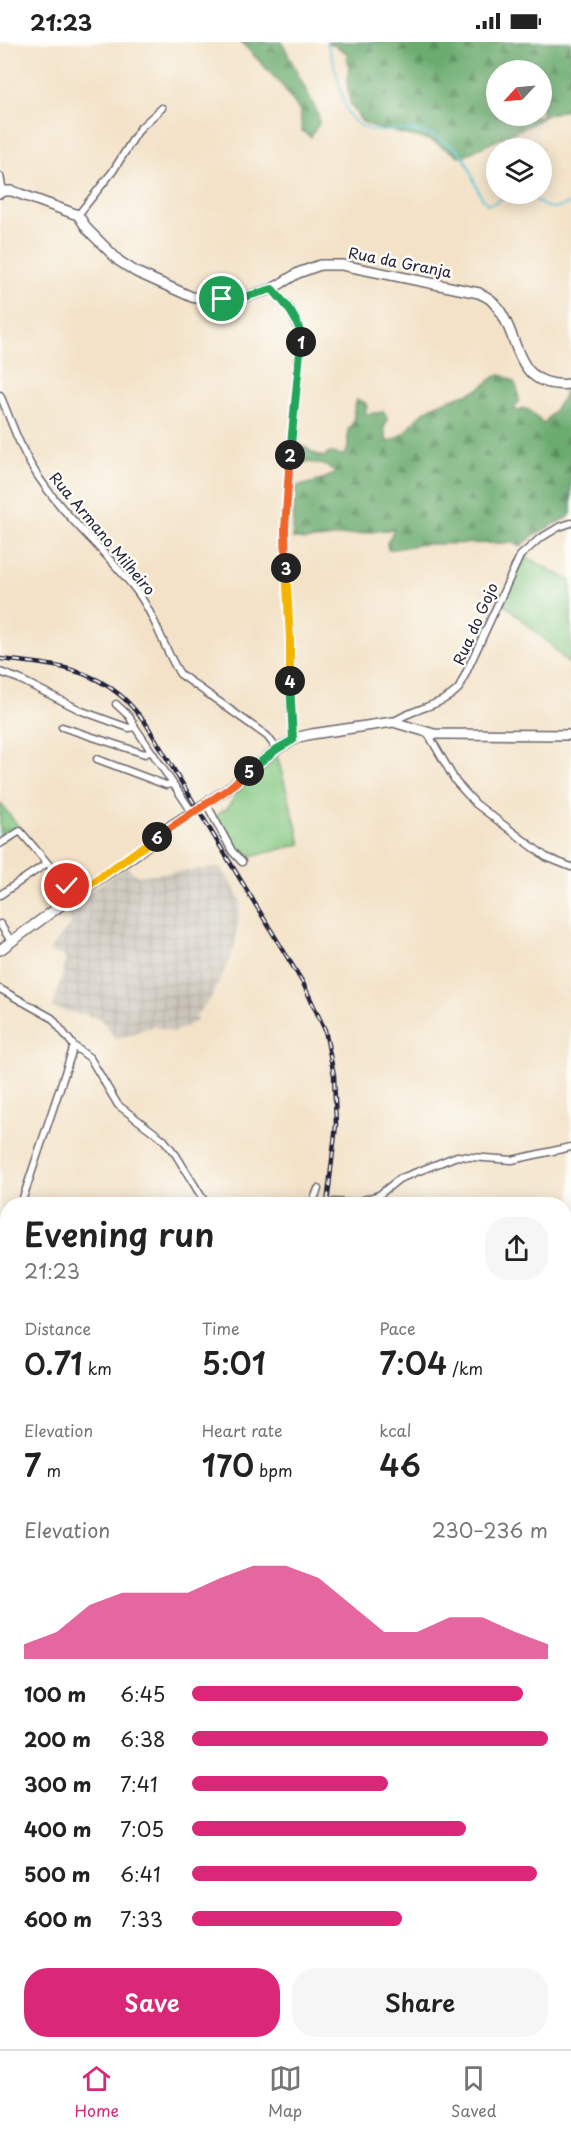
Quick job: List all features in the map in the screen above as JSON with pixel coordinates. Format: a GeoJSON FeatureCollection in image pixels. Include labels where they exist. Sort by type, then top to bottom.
{"type":"FeatureCollection","features":[{"type":"Feature","properties":{"kind":"street"},"geometry":{"type":"LineString","coordinates":[[0,176],[1,192],[12,190],[78,215],[113,171],[140,128],[162,108]]}},
{"type":"Feature","properties":{"kind":"street","name":"Rua da Granja"},"geometry":{"type":"LineString","coordinates":[[78,215],[96,239],[119,261],[136,272],[177,291],[207,300],[248,296],[272,289],[298,273],[320,265],[342,265],[479,293],[491,300],[505,321],[524,366],[541,381],[556,385],[571,384]]}},
{"type":"Feature","properties":{"kind":"street"},"geometry":{"type":"LineString","coordinates":[[272,289],[290,308],[302,337],[285,529],[293,740]]}},
{"type":"Feature","properties":{"kind":"street","name":"Rua Armano Milheiro"},"geometry":{"type":"LineString","coordinates":[[0,395],[34,471],[55,499],[137,591],[150,610],[180,674],[267,736],[277,749]]}},
{"type":"Feature","properties":{"kind":"street","name":"Rua do Gojo"},"geometry":{"type":"LineString","coordinates":[[393,722],[405,714],[448,697],[459,688],[520,556],[539,539],[571,523]]}},
{"type":"Feature","properties":{"kind":"street"},"geometry":{"type":"LineString","coordinates":[[0,672],[19,679],[82,711],[129,728],[135,727]]}},
{"type":"Feature","properties":{"kind":"street"},"geometry":{"type":"LineString","coordinates":[[116,704],[129,716],[192,812]]}},
{"type":"Feature","properties":{"kind":"street"},"geometry":{"type":"LineString","coordinates":[[0,950],[192,812],[228,789],[277,749],[293,740],[312,734],[393,722],[427,732],[571,735]]}},
{"type":"Feature","properties":{"kind":"street"},"geometry":{"type":"LineString","coordinates":[[63,728],[144,754],[151,751]]}},
{"type":"Feature","properties":{"kind":"street"},"geometry":{"type":"LineString","coordinates":[[427,732],[456,782],[476,804],[546,857],[571,867]]}},
{"type":"Feature","properties":{"kind":"street"},"geometry":{"type":"LineString","coordinates":[[97,759],[166,785],[173,784]]}},
{"type":"Feature","properties":{"kind":"street"},"geometry":{"type":"LineString","coordinates":[[206,803],[232,851],[242,861]]}},
{"type":"Feature","properties":{"kind":"street"},"geometry":{"type":"LineString","coordinates":[[0,844],[20,831],[67,886],[68,900]]}},
{"type":"Feature","properties":{"kind":"street"},"geometry":{"type":"LineString","coordinates":[[0,895],[47,863]]}},
{"type":"Feature","properties":{"kind":"street"},"geometry":{"type":"LineString","coordinates":[[0,924],[12,941]]}},
{"type":"Feature","properties":{"kind":"street"},"geometry":{"type":"LineString","coordinates":[[0,989],[52,1018],[74,1046],[90,1058],[118,1105],[164,1140],[202,1197]]}},
{"type":"Feature","properties":{"kind":"street"},"geometry":{"type":"LineString","coordinates":[[23,1197],[74,1046]]}},
{"type":"Feature","properties":{"kind":"street"},"geometry":{"type":"LineString","coordinates":[[372,1197],[379,1195],[399,1179],[457,1156],[512,1160],[571,1148]]}},
{"type":"Feature","properties":{"kind":"street"},"geometry":{"type":"LineString","coordinates":[[315,1197],[318,1190]]}},
{"type":"Feature","properties":{"kind":"shaded area"},"geometry":{"type":"Polygon","coordinates":[[[126,866],[138,876],[221,867],[241,900],[235,945],[210,999],[195,1016],[197,1021],[174,1032],[153,1026],[116,1040],[101,1019],[53,1008],[66,960],[63,956],[48,952],[72,923],[65,912],[77,903],[76,901],[126,866]]]}},
{"type":"Feature","properties":{"kind":"green space"},"geometry":{"type":"Polygon","coordinates":[[[241,42],[282,42],[318,114],[319,123],[311,137],[302,131],[300,111],[281,84],[241,42]]]}},
{"type":"Feature","properties":{"kind":"green space"},"geometry":{"type":"Polygon","coordinates":[[[325,42],[571,42],[571,109],[552,113],[552,60],[486,60],[486,126],[527,126],[501,138],[486,138],[486,145],[461,157],[430,140],[377,128],[362,122],[350,103],[347,53],[325,42]]]}},
{"type":"Feature","properties":{"kind":"green space"},"geometry":{"type":"Polygon","coordinates":[[[500,375],[513,381],[517,387],[519,401],[515,410],[519,411],[522,408],[529,410],[544,424],[563,398],[565,390],[571,390],[571,514],[568,517],[534,535],[520,547],[514,543],[423,544],[388,550],[387,543],[394,529],[305,540],[293,538],[294,487],[319,481],[336,473],[318,463],[297,463],[298,445],[325,457],[327,453],[344,455],[348,448],[348,430],[354,421],[357,400],[364,402],[367,406],[365,414],[384,412],[388,419],[384,428],[387,442],[394,440],[431,407],[477,390],[500,375]]]}},
{"type":"Feature","properties":{"kind":"green space"},"geometry":{"type":"Polygon","coordinates":[[[526,557],[571,581],[571,662],[567,663],[554,648],[503,603],[526,557]]]}},
{"type":"Feature","properties":{"kind":"green space"},"geometry":{"type":"Polygon","coordinates":[[[277,755],[301,844],[246,858],[236,852],[216,817],[221,811],[227,809],[244,782],[277,755]]]}},
{"type":"Feature","properties":{"kind":"green space"},"geometry":{"type":"Polygon","coordinates":[[[0,803],[20,828],[0,841],[0,803]]]}},
{"type":"Feature","properties":{"kind":"waterway"},"geometry":{"type":"LineString","coordinates":[[326,42],[346,108],[356,123],[371,130],[406,130],[425,133],[456,149],[466,161],[478,191],[486,203]]}},
{"type":"Feature","properties":{"kind":"waterway"},"geometry":{"type":"LineString","coordinates":[[541,204],[558,208],[571,202]]}},
{"type":"Feature","properties":{"kind":"railway"},"geometry":{"type":"LineString","coordinates":[[0,659],[48,665],[92,677],[120,695],[145,722],[303,983],[325,1030],[334,1075],[336,1125],[328,1197]]}},
{"type":"Feature","properties":{"kind":"route"},"geometry":{"type":"LineString","coordinates":[[67,886],[68,900],[136,854],[172,825],[228,789],[277,749],[293,740],[285,529],[302,337],[290,308],[272,289],[248,296],[222,299]]}}]}
